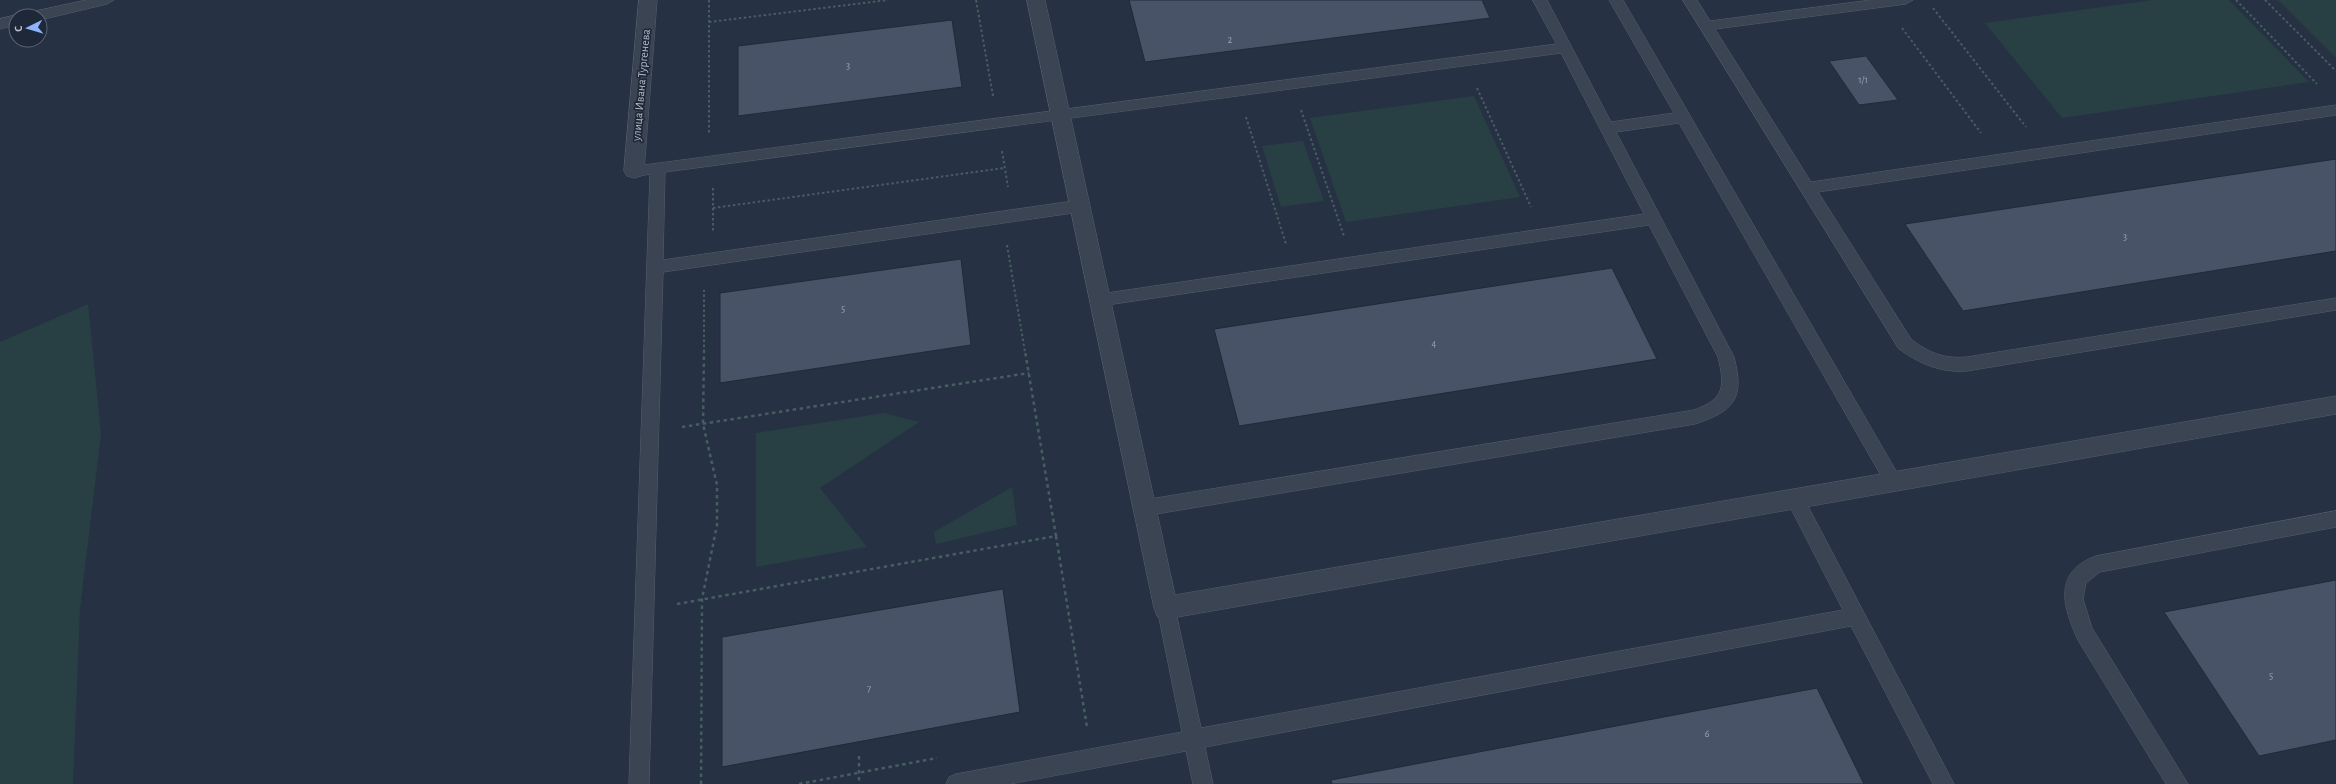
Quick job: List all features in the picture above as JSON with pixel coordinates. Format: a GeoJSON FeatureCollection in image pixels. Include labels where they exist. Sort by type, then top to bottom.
{"type":"FeatureCollection","features":[{"type":"Feature","properties":{"kind":"street","name":"улица Ивана Тургенева"},"geometry":{"type":"LineString","coordinates":[[634,171],[648,0]]}},
{"type":"Feature","properties":{"kind":"street"},"geometry":{"type":"LineString","coordinates":[[1036,0],[1166,608],[2336,405]]}},
{"type":"Feature","properties":{"kind":"lane"},"geometry":{"type":"LineString","coordinates":[[48,13],[107,0]]}},
{"type":"Feature","properties":{"kind":"lane"},"geometry":{"type":"LineString","coordinates":[[1144,508],[1695,417],[1713,411],[1728,399],[1733,380],[1726,357],[1540,0]]}},
{"type":"Feature","properties":{"kind":"lane"},"geometry":{"type":"LineString","coordinates":[[1616,0],[1893,482]]}},
{"type":"Feature","properties":{"kind":"lane"},"geometry":{"type":"LineString","coordinates":[[1690,0],[1905,344],[1931,362],[1950,366],[2336,304]]}},
{"type":"Feature","properties":{"kind":"lane"},"geometry":{"type":"LineString","coordinates":[[1706,26],[1906,0]]}},
{"type":"Feature","properties":{"kind":"lane"},"geometry":{"type":"LineString","coordinates":[[634,171],[1565,48]]}},
{"type":"Feature","properties":{"kind":"lane"},"geometry":{"type":"LineString","coordinates":[[1807,188],[2336,110]]}},
{"type":"Feature","properties":{"kind":"lane"},"geometry":{"type":"LineString","coordinates":[[1607,128],[1684,117]]}},
{"type":"Feature","properties":{"kind":"lane"},"geometry":{"type":"LineString","coordinates":[[639,784],[658,168]]}},
{"type":"Feature","properties":{"kind":"lane"},"geometry":{"type":"LineString","coordinates":[[655,267],[1080,206]]}},
{"type":"Feature","properties":{"kind":"lane"},"geometry":{"type":"LineString","coordinates":[[1100,300],[1654,218]]}},
{"type":"Feature","properties":{"kind":"lane"},"geometry":{"type":"LineString","coordinates":[[1795,499],[1944,784]]}},
{"type":"Feature","properties":{"kind":"lane"},"geometry":{"type":"LineString","coordinates":[[2178,784],[2086,634],[2074,611],[2073,590],[2079,576],[2096,564],[2336,519]]}},
{"type":"Feature","properties":{"kind":"lane"},"geometry":{"type":"LineString","coordinates":[[1166,608],[1203,784]]}},
{"type":"Feature","properties":{"kind":"lane"},"geometry":{"type":"LineString","coordinates":[[956,784],[1856,616]]}},
{"type":"Feature","properties":{"kind":"path"},"geometry":{"type":"LineString","coordinates":[[701,784],[702,599],[717,525],[717,485],[703,424],[704,260],[714,238],[712,161],[709,140],[709,0]]}},
{"type":"Feature","properties":{"kind":"path"},"geometry":{"type":"LineString","coordinates":[[709,22],[888,0]]}},
{"type":"Feature","properties":{"kind":"path"},"geometry":{"type":"LineString","coordinates":[[976,0],[1009,195],[1002,217],[1087,730]]}},
{"type":"Feature","properties":{"kind":"path"},"geometry":{"type":"LineString","coordinates":[[2236,0],[2319,86]]}},
{"type":"Feature","properties":{"kind":"path"},"geometry":{"type":"LineString","coordinates":[[2265,0],[2336,71]]}},
{"type":"Feature","properties":{"kind":"path"},"geometry":{"type":"LineString","coordinates":[[1884,3],[2000,159]]}},
{"type":"Feature","properties":{"kind":"path"},"geometry":{"type":"LineString","coordinates":[[1932,6],[2046,152]]}},
{"type":"Feature","properties":{"kind":"path"},"geometry":{"type":"LineString","coordinates":[[1465,62],[1544,234]]}},
{"type":"Feature","properties":{"kind":"path"},"geometry":{"type":"LineString","coordinates":[[1292,84],[1354,262]]}},
{"type":"Feature","properties":{"kind":"path"},"geometry":{"type":"LineString","coordinates":[[1238,92],[1294,271]]}},
{"type":"Feature","properties":{"kind":"path"},"geometry":{"type":"LineString","coordinates":[[713,208],[1004,168]]}},
{"type":"Feature","properties":{"kind":"path"},"geometry":{"type":"LineString","coordinates":[[650,432],[1029,373]]}},
{"type":"Feature","properties":{"kind":"path"},"geometry":{"type":"LineString","coordinates":[[645,609],[1056,536]]}},
{"type":"Feature","properties":{"kind":"path"},"geometry":{"type":"LineString","coordinates":[[859,756],[859,784]]}},
{"type":"Feature","properties":{"kind":"path"},"geometry":{"type":"LineString","coordinates":[[799,784],[942,757]]}},
{"type":"Feature","properties":{"kind":"green space"},"geometry":{"type":"Polygon","coordinates":[[[2153,0],[2229,0],[2309,82],[2062,118],[1985,23],[2153,0]]]}},
{"type":"Feature","properties":{"kind":"green space"},"geometry":{"type":"Polygon","coordinates":[[[2278,0],[2336,0],[2336,58],[2278,0]]]}},
{"type":"Feature","properties":{"kind":"green space"},"geometry":{"type":"Polygon","coordinates":[[[1474,96],[1520,197],[1346,222],[1310,118],[1474,96]]]}},
{"type":"Feature","properties":{"kind":"green space"},"geometry":{"type":"Polygon","coordinates":[[[1303,141],[1324,201],[1281,207],[1262,146],[1303,141]]]}},
{"type":"Feature","properties":{"kind":"green space"},"geometry":{"type":"Polygon","coordinates":[[[88,304],[101,434],[80,609],[73,784],[0,784],[0,342],[88,304]]]}},
{"type":"Feature","properties":{"kind":"green space"},"geometry":{"type":"Polygon","coordinates":[[[884,413],[919,422],[820,488],[867,547],[756,567],[756,433],[884,413]]]}},
{"type":"Feature","properties":{"kind":"green space"},"geometry":{"type":"Polygon","coordinates":[[[1012,487],[1017,525],[936,544],[934,532],[1012,487]]]}},
{"type":"Feature","properties":{"kind":"building"},"geometry":{"type":"Polygon","coordinates":[[[1129,0],[1482,0],[1490,18],[1145,62],[1129,0]]]}},
{"type":"Feature","properties":{"kind":"building"},"geometry":{"type":"Polygon","coordinates":[[[952,20],[962,87],[738,116],[738,46],[952,20]]]}},
{"type":"Feature","properties":{"kind":"building"},"geometry":{"type":"Polygon","coordinates":[[[1866,56],[1898,100],[1859,105],[1829,61],[1866,56]]]}},
{"type":"Feature","properties":{"kind":"building"},"geometry":{"type":"Polygon","coordinates":[[[2336,159],[2336,251],[1963,311],[1905,224],[2336,159]]]}},
{"type":"Feature","properties":{"kind":"building"},"geometry":{"type":"Polygon","coordinates":[[[961,259],[971,345],[720,383],[720,293],[961,259]]]}},
{"type":"Feature","properties":{"kind":"building"},"geometry":{"type":"Polygon","coordinates":[[[1612,268],[1657,359],[1239,426],[1214,329],[1612,268]]]}},
{"type":"Feature","properties":{"kind":"building"},"geometry":{"type":"Polygon","coordinates":[[[2336,580],[2336,740],[2259,756],[2164,612],[2336,580]]]}},
{"type":"Feature","properties":{"kind":"building"},"geometry":{"type":"Polygon","coordinates":[[[1003,589],[1020,712],[722,767],[722,637],[1003,589]]]}},
{"type":"Feature","properties":{"kind":"building"},"geometry":{"type":"Polygon","coordinates":[[[1817,688],[1864,784],[1332,784],[1331,780],[1817,688]]]}}]}
